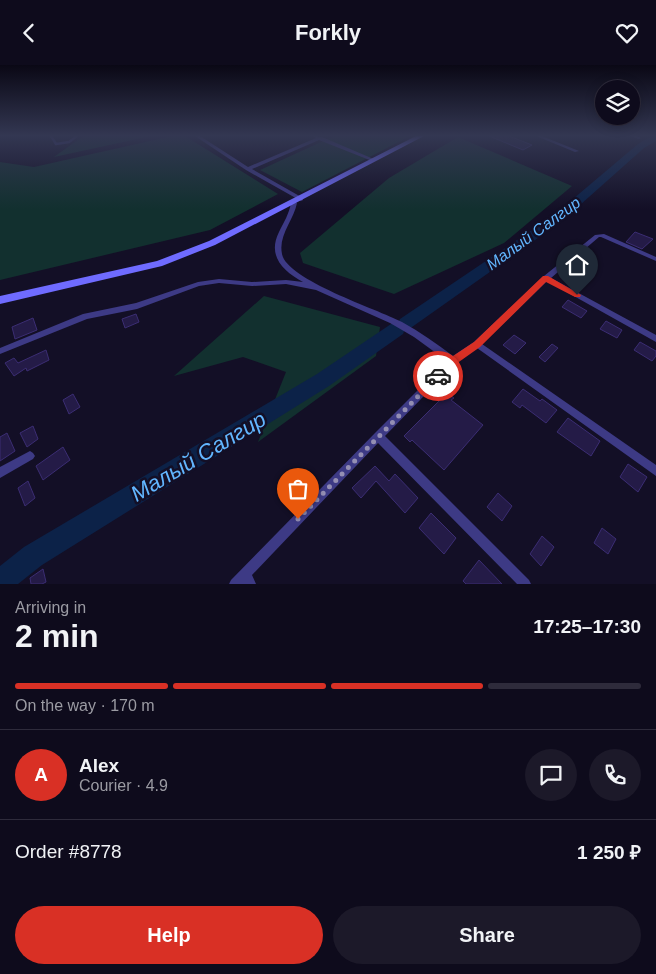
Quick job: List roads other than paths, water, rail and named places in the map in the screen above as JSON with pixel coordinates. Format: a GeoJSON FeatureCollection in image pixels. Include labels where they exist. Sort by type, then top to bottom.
{"type":"FeatureCollection","features":[{"type":"Feature","properties":{"kind":"main road"},"geometry":{"type":"LineString","coordinates":[[0,300],[159,264],[212,243],[374,161]]}},
{"type":"Feature","properties":{"kind":"street"},"geometry":{"type":"LineString","coordinates":[[235,160],[297,201],[293,213],[281,233],[277,247],[281,262],[295,275],[393,321],[427,341],[453,361]]}},
{"type":"Feature","properties":{"kind":"street"},"geometry":{"type":"LineString","coordinates":[[248,169],[267,160]]}},
{"type":"Feature","properties":{"kind":"street"},"geometry":{"type":"LineString","coordinates":[[235,584],[248,579],[378,436],[453,361],[477,344],[546,278],[597,236],[602,235],[656,259]]}},
{"type":"Feature","properties":{"kind":"street"},"geometry":{"type":"LineString","coordinates":[[546,278],[656,339]]}},
{"type":"Feature","properties":{"kind":"street"},"geometry":{"type":"LineString","coordinates":[[0,351],[86,316],[137,306],[198,284],[219,281],[252,284],[286,282],[321,288]]}},
{"type":"Feature","properties":{"kind":"street"},"geometry":{"type":"LineString","coordinates":[[477,344],[656,471]]}},
{"type":"Feature","properties":{"kind":"street"},"geometry":{"type":"LineString","coordinates":[[378,436],[525,584]]}},
{"type":"Feature","properties":{"kind":"street"},"geometry":{"type":"LineString","coordinates":[[0,473],[30,456]]}},
{"type":"Feature","properties":{"kind":"waterway","name":"Малый Салгир"},"geometry":{"type":"LineString","coordinates":[[406,323],[558,218],[625,160]]}},
{"type":"Feature","properties":{"kind":"waterway","name":"Малый Салгир"},"geometry":{"type":"LineString","coordinates":[[0,582],[33,556],[323,380],[397,329]]}}]}
